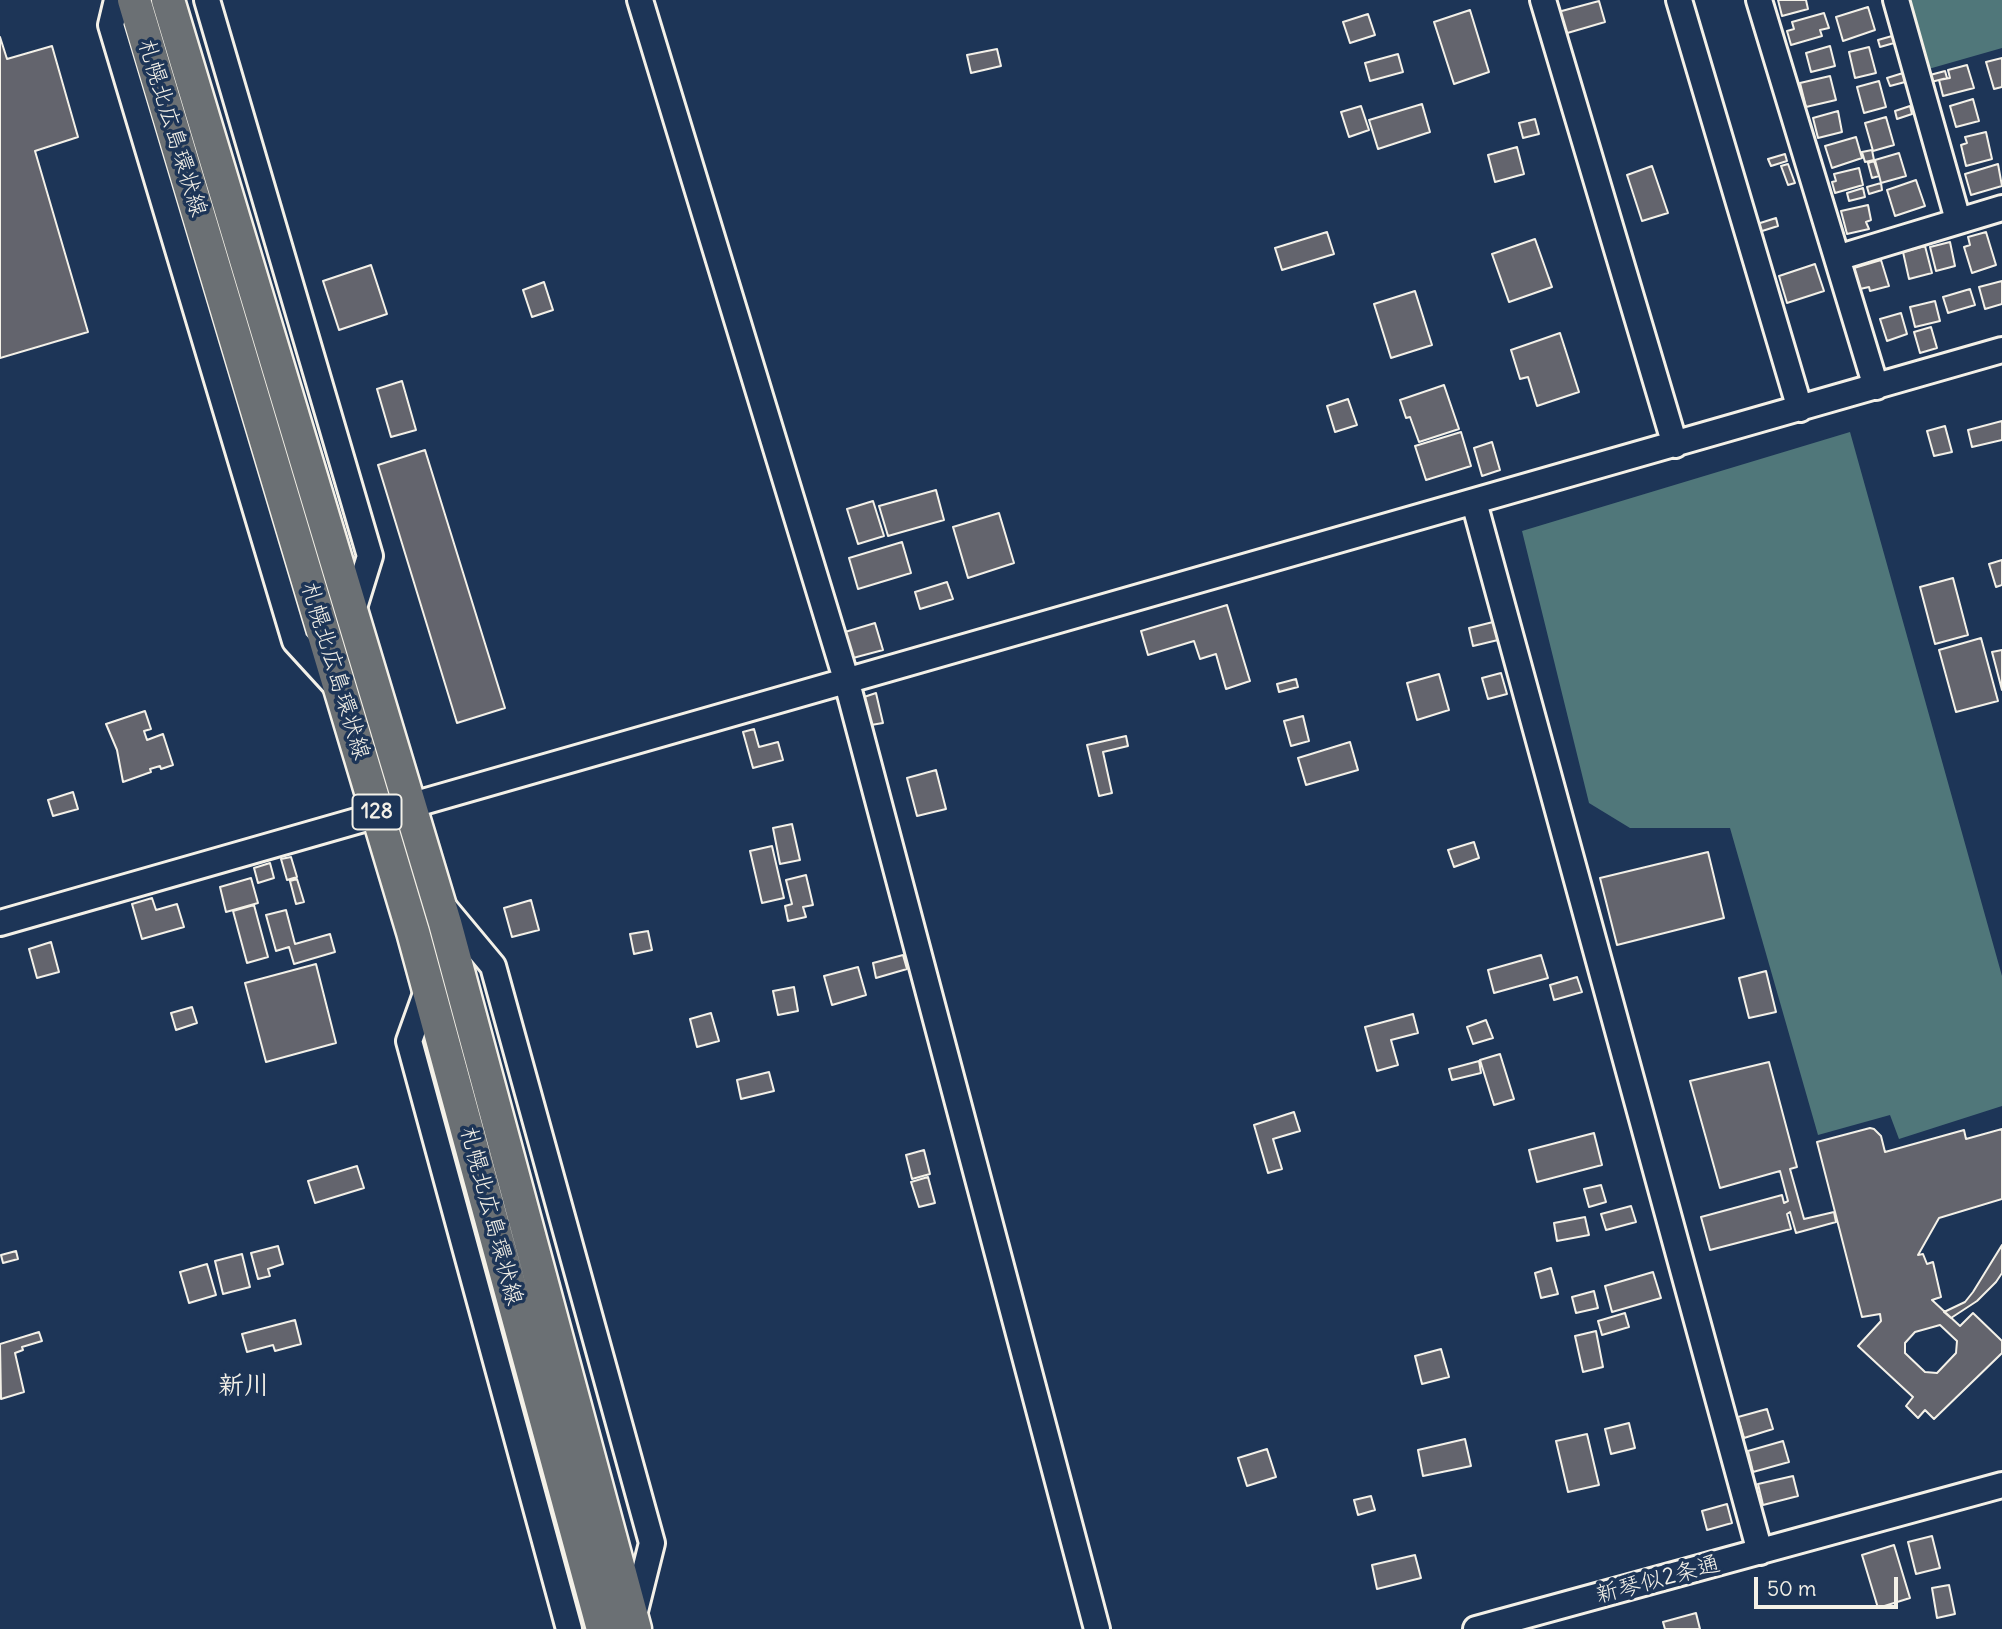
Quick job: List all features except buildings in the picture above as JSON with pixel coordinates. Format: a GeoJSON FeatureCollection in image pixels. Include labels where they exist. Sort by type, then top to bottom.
{"type":"FeatureCollection","features":[{"type":"Feature","properties":{"kind":"main road","name":"札幌北広島環状線"},"geometry":{"type":"LineString","coordinates":[[134,0],[428,988],[624,1626]]}},
{"type":"Feature","properties":{"kind":"main road","name":"札幌北広島環状線"},"geometry":{"type":"LineString","coordinates":[[167,0],[438,900],[624,1626]]}},
{"type":"Feature","properties":{"kind":"street"},"geometry":{"type":"LineString","coordinates":[[117,0],[111,25],[295,641],[341,691]]}},
{"type":"Feature","properties":{"kind":"street"},"geometry":{"type":"LineString","coordinates":[[207,0],[370,556],[352,614]]}},
{"type":"Feature","properties":{"kind":"street"},"geometry":{"type":"LineString","coordinates":[[640,0],[846,680],[1097,1629]]}},
{"type":"Feature","properties":{"kind":"street"},"geometry":{"type":"LineString","coordinates":[[1543,0],[1675,445]]}},
{"type":"Feature","properties":{"kind":"street"},"geometry":{"type":"LineString","coordinates":[[1679,0],[1800,409]]}},
{"type":"Feature","properties":{"kind":"street"},"geometry":{"type":"LineString","coordinates":[[1759,0],[1876,387]]}},
{"type":"Feature","properties":{"kind":"street"},"geometry":{"type":"LineString","coordinates":[[1896,0],[1958,220]]}},
{"type":"Feature","properties":{"kind":"street"},"geometry":{"type":"LineString","coordinates":[[1837,258],[2002,208]]}},
{"type":"Feature","properties":{"kind":"street"},"geometry":{"type":"LineString","coordinates":[[0,923],[2002,351]]}},
{"type":"Feature","properties":{"kind":"street"},"geometry":{"type":"LineString","coordinates":[[1474,502],[1760,1552]]}},
{"type":"Feature","properties":{"kind":"street"},"geometry":{"type":"LineString","coordinates":[[428,988],[409,1041],[569,1629]]}},
{"type":"Feature","properties":{"kind":"street","name":"新琴似2条通"},"geometry":{"type":"LineString","coordinates":[[1476,1629],[2002,1485]]}},
{"type":"Feature","properties":{"kind":"green space"},"geometry":{"type":"Polygon","coordinates":[[[1906,0],[2002,0],[2002,48],[1925,70],[1906,0]]]}},
{"type":"Feature","properties":{"kind":"green space"},"geometry":{"type":"Polygon","coordinates":[[[1850,432],[2002,976],[2002,1106],[1899,1139],[1890,1115],[1818,1135],[1730,828],[1630,828],[1589,803],[1522,531],[1850,432]]]}},
{"type":"Feature","properties":{"kind":"district","name":"新川"},"geometry":{"type":"Point","coordinates":[244,1387]}}]}
